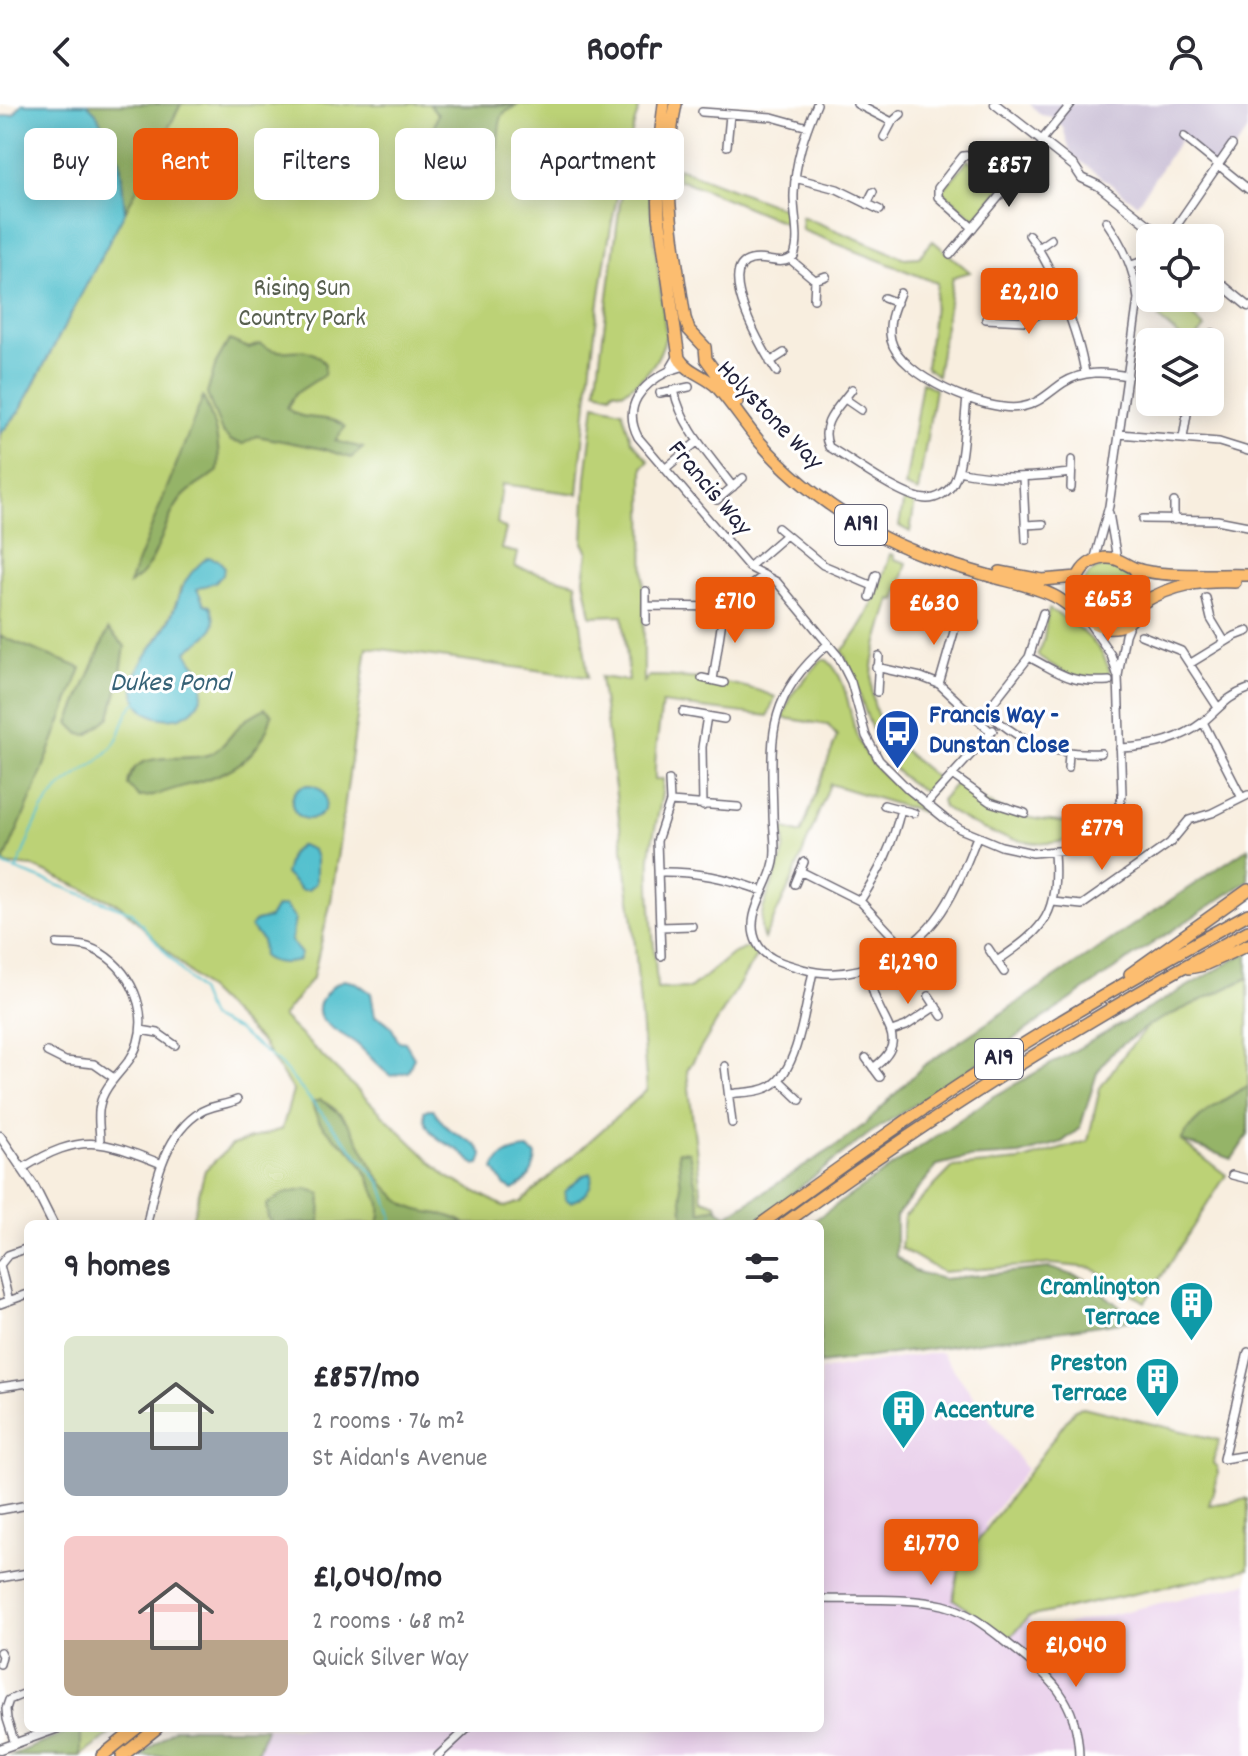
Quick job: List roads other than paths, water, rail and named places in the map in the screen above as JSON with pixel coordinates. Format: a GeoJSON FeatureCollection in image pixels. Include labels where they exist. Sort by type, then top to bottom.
{"type":"FeatureCollection","features":[{"type":"Feature","properties":{"kind":"main road","name":"Holystone Way"},"geometry":{"type":"LineString","coordinates":[[664,104],[657,163],[659,216],[679,352],[687,367],[715,385],[776,459],[803,485],[832,507],[899,545],[944,563],[1043,590],[1106,627],[1117,626],[1132,618]]}},
{"type":"Feature","properties":{"kind":"main road","name":"Holystone Way"},"geometry":{"type":"LineString","coordinates":[[676,104],[668,164],[670,224],[685,318],[689,330],[705,347],[706,359],[757,430],[814,487],[868,523],[938,555],[1003,573],[1042,580],[1078,577]]}},
{"type":"Feature","properties":{"kind":"main road","name":"Holystone Way"},"geometry":{"type":"LineString","coordinates":[[679,352],[684,342],[696,340]]}},
{"type":"Feature","properties":{"kind":"main road","name":"Holystone Way"},"geometry":{"type":"LineString","coordinates":[[687,367],[699,367],[706,359]]}},
{"type":"Feature","properties":{"kind":"main road"},"geometry":{"type":"LineString","coordinates":[[1083,615],[1074,594],[1078,577],[1094,561],[1117,559],[1134,568],[1248,575]]}},
{"type":"Feature","properties":{"kind":"main road"},"geometry":{"type":"LineString","coordinates":[[1134,568],[1143,591],[1142,603]]}},
{"type":"Feature","properties":{"kind":"main road"},"geometry":{"type":"LineString","coordinates":[[1132,618],[1142,603],[1166,589],[1180,585],[1248,583]]}},
{"type":"Feature","properties":{"kind":"main road"},"geometry":{"type":"LineString","coordinates":[[1105,994],[1248,890]]}},
{"type":"Feature","properties":{"kind":"main road","name":"A19"},"geometry":{"type":"LineString","coordinates":[[767,1220],[1000,1059],[1105,994],[1248,914]]}},
{"type":"Feature","properties":{"kind":"main road","name":"A19"},"geometry":{"type":"LineString","coordinates":[[790,1220],[1028,1058],[1248,931]]}},
{"type":"Feature","properties":{"kind":"main road"},"geometry":{"type":"LineString","coordinates":[[1173,972],[1204,965],[1248,945]]}},
{"type":"Feature","properties":{"kind":"main road"},"geometry":{"type":"LineString","coordinates":[[102,1756],[132,1732]]}},
{"type":"Feature","properties":{"kind":"main road"},"geometry":{"type":"LineString","coordinates":[[122,1756],[152,1732]]}},
{"type":"Feature","properties":{"kind":"street"},"geometry":{"type":"LineString","coordinates":[[791,260],[797,247],[795,178],[800,150],[817,104]]}},
{"type":"Feature","properties":{"kind":"street"},"geometry":{"type":"LineString","coordinates":[[857,104],[892,122]]}},
{"type":"Feature","properties":{"kind":"street"},"geometry":{"type":"LineString","coordinates":[[995,104],[1074,166],[1082,178],[1099,186],[1148,224]]}},
{"type":"Feature","properties":{"kind":"street"},"geometry":{"type":"LineString","coordinates":[[950,255],[1009,186],[1071,104]]}},
{"type":"Feature","properties":{"kind":"street"},"geometry":{"type":"LineString","coordinates":[[702,112],[772,117],[808,127]]}},
{"type":"Feature","properties":{"kind":"street"},"geometry":{"type":"LineString","coordinates":[[884,137],[892,122],[901,114]]}},
{"type":"Feature","properties":{"kind":"street"},"geometry":{"type":"LineString","coordinates":[[727,146],[730,115]]}},
{"type":"Feature","properties":{"kind":"street"},"geometry":{"type":"LineString","coordinates":[[1184,137],[1248,189]]}},
{"type":"Feature","properties":{"kind":"street"},"geometry":{"type":"LineString","coordinates":[[1176,224],[1232,145]]}},
{"type":"Feature","properties":{"kind":"street"},"geometry":{"type":"LineString","coordinates":[[973,228],[938,197],[938,188],[963,156],[973,155],[1009,186]]}},
{"type":"Feature","properties":{"kind":"street"},"geometry":{"type":"LineString","coordinates":[[795,178],[826,185],[880,210]]}},
{"type":"Feature","properties":{"kind":"street"},"geometry":{"type":"LineString","coordinates":[[867,204],[873,192]]}},
{"type":"Feature","properties":{"kind":"street"},"geometry":{"type":"LineString","coordinates":[[1094,561],[1109,506],[1138,299],[1131,265],[1106,221]]}},
{"type":"Feature","properties":{"kind":"street"},"geometry":{"type":"LineString","coordinates":[[1029,235],[1038,248],[1062,303],[1082,353],[1085,373]]}},
{"type":"Feature","properties":{"kind":"street"},"geometry":{"type":"LineString","coordinates":[[1038,248],[1051,239]]}},
{"type":"Feature","properties":{"kind":"street"},"geometry":{"type":"LineString","coordinates":[[777,372],[751,325],[737,284],[738,271],[749,261],[791,260],[815,280]]}},
{"type":"Feature","properties":{"kind":"street"},"geometry":{"type":"LineString","coordinates":[[1131,265],[1136,263]]}},
{"type":"Feature","properties":{"kind":"street"},"geometry":{"type":"LineString","coordinates":[[815,280],[826,276]]}},
{"type":"Feature","properties":{"kind":"street"},"geometry":{"type":"LineString","coordinates":[[814,299],[815,280]]}},
{"type":"Feature","properties":{"kind":"street"},"geometry":{"type":"LineString","coordinates":[[1224,286],[1248,306]]}},
{"type":"Feature","properties":{"kind":"street"},"geometry":{"type":"LineString","coordinates":[[900,293],[889,328],[897,355],[928,379],[967,398],[1006,409],[1023,407],[1040,401],[1064,382],[1085,373],[1128,376]]}},
{"type":"Feature","properties":{"kind":"street"},"geometry":{"type":"LineString","coordinates":[[884,298],[897,303]]}},
{"type":"Feature","properties":{"kind":"street"},"geometry":{"type":"LineString","coordinates":[[986,319],[1025,321],[1062,303]]}},
{"type":"Feature","properties":{"kind":"street","name":"Francis Way"},"geometry":{"type":"LineString","coordinates":[[669,371],[679,352]]}},
{"type":"Feature","properties":{"kind":"street"},"geometry":{"type":"LineString","coordinates":[[770,362],[784,353]]}},
{"type":"Feature","properties":{"kind":"street","name":"Francis Way"},"geometry":{"type":"LineString","coordinates":[[687,367],[669,371],[640,390],[632,411],[632,422],[638,437],[749,567],[777,582],[828,644],[851,682],[872,749],[890,771],[926,804],[960,829],[1019,851],[1054,852],[1088,845],[1111,826],[1121,805],[1118,676],[1125,635],[1132,618]]}},
{"type":"Feature","properties":{"kind":"street"},"geometry":{"type":"LineString","coordinates":[[660,393],[689,387]]}},
{"type":"Feature","properties":{"kind":"street"},"geometry":{"type":"LineString","coordinates":[[852,389],[825,428],[829,447],[888,483],[927,499],[936,498],[953,484],[958,471],[967,398]]}},
{"type":"Feature","properties":{"kind":"street"},"geometry":{"type":"LineString","coordinates":[[674,390],[683,419],[733,487]]}},
{"type":"Feature","properties":{"kind":"street"},"geometry":{"type":"LineString","coordinates":[[845,399],[861,410]]}},
{"type":"Feature","properties":{"kind":"street"},"geometry":{"type":"LineString","coordinates":[[1183,438],[1187,416]]}},
{"type":"Feature","properties":{"kind":"street"},"geometry":{"type":"LineString","coordinates":[[1119,434],[1219,442],[1248,451]]}},
{"type":"Feature","properties":{"kind":"street"},"geometry":{"type":"LineString","coordinates":[[666,468],[698,441]]}},
{"type":"Feature","properties":{"kind":"street"},"geometry":{"type":"LineString","coordinates":[[1071,488],[1072,460]]}},
{"type":"Feature","properties":{"kind":"street"},"geometry":{"type":"LineString","coordinates":[[958,471],[987,477],[1023,478],[1071,473]]}},
{"type":"Feature","properties":{"kind":"street"},"geometry":{"type":"LineString","coordinates":[[717,500],[743,478]]}},
{"type":"Feature","properties":{"kind":"street"},"geometry":{"type":"LineString","coordinates":[[1023,478],[1026,540]]}},
{"type":"Feature","properties":{"kind":"street"},"geometry":{"type":"LineString","coordinates":[[1174,502],[1174,520]]}},
{"type":"Feature","properties":{"kind":"street"},"geometry":{"type":"LineString","coordinates":[[1109,506],[1117,559]]}},
{"type":"Feature","properties":{"kind":"street"},"geometry":{"type":"LineString","coordinates":[[1143,519],[1217,520],[1248,526]]}},
{"type":"Feature","properties":{"kind":"street"},"geometry":{"type":"LineString","coordinates":[[1025,525],[1043,524]]}},
{"type":"Feature","properties":{"kind":"street"},"geometry":{"type":"LineString","coordinates":[[778,528],[823,565],[873,586]]}},
{"type":"Feature","properties":{"kind":"street"},"geometry":{"type":"LineString","coordinates":[[749,567],[786,535]]}},
{"type":"Feature","properties":{"kind":"street"},"geometry":{"type":"LineString","coordinates":[[646,606],[724,607],[764,575]]}},
{"type":"Feature","properties":{"kind":"street"},"geometry":{"type":"LineString","coordinates":[[870,597],[876,575]]}},
{"type":"Feature","properties":{"kind":"street"},"geometry":{"type":"LineString","coordinates":[[646,591],[646,621]]}},
{"type":"Feature","properties":{"kind":"street"},"geometry":{"type":"LineString","coordinates":[[1206,598],[1211,619],[1225,642]]}},
{"type":"Feature","properties":{"kind":"street"},"geometry":{"type":"LineString","coordinates":[[713,680],[724,607]]}},
{"type":"Feature","properties":{"kind":"street"},"geometry":{"type":"LineString","coordinates":[[935,611],[975,623]]}},
{"type":"Feature","properties":{"kind":"street"},"geometry":{"type":"LineString","coordinates":[[978,720],[1029,657],[1043,613]]}},
{"type":"Feature","properties":{"kind":"street","name":"Francis Way"},"geometry":{"type":"LineString","coordinates":[[1083,615],[1111,655],[1118,676]]}},
{"type":"Feature","properties":{"kind":"street"},"geometry":{"type":"LineString","coordinates":[[939,684],[958,618]]}},
{"type":"Feature","properties":{"kind":"street"},"geometry":{"type":"LineString","coordinates":[[1191,663],[1248,631]]}},
{"type":"Feature","properties":{"kind":"street"},"geometry":{"type":"LineString","coordinates":[[1141,635],[1176,648],[1191,663],[1217,706]]}},
{"type":"Feature","properties":{"kind":"street"},"geometry":{"type":"LineString","coordinates":[[828,644],[803,667],[779,707],[773,757],[775,854],[754,913],[757,942],[762,951],[777,960],[813,972],[842,973],[867,969],[904,948],[926,930],[947,904],[977,837]]}},
{"type":"Feature","properties":{"kind":"street"},"geometry":{"type":"LineString","coordinates":[[877,692],[879,656]]}},
{"type":"Feature","properties":{"kind":"street"},"geometry":{"type":"LineString","coordinates":[[1029,657],[1064,678],[1109,681]]}},
{"type":"Feature","properties":{"kind":"street"},"geometry":{"type":"LineString","coordinates":[[876,667],[939,684],[991,732]]}},
{"type":"Feature","properties":{"kind":"street"},"geometry":{"type":"LineString","coordinates":[[702,678],[724,683]]}},
{"type":"Feature","properties":{"kind":"street"},"geometry":{"type":"LineString","coordinates":[[1120,748],[1157,744],[1183,734],[1203,722],[1217,706],[1248,689]]}},
{"type":"Feature","properties":{"kind":"street"},"geometry":{"type":"LineString","coordinates":[[986,711],[1023,740],[1039,747],[1069,754],[1101,753]]}},
{"type":"Feature","properties":{"kind":"street"},"geometry":{"type":"LineString","coordinates":[[683,712],[724,719]]}},
{"type":"Feature","properties":{"kind":"street"},"geometry":{"type":"LineString","coordinates":[[703,806],[702,747],[707,716]]}},
{"type":"Feature","properties":{"kind":"street"},"geometry":{"type":"LineString","coordinates":[[1053,902],[1082,905],[1165,847],[1189,820],[1212,813],[1245,796],[1203,722]]}},
{"type":"Feature","properties":{"kind":"street"},"geometry":{"type":"LineString","coordinates":[[926,804],[999,723]]}},
{"type":"Feature","properties":{"kind":"street"},"geometry":{"type":"LineString","coordinates":[[1068,768],[1069,754]]}},
{"type":"Feature","properties":{"kind":"street"},"geometry":{"type":"LineString","coordinates":[[952,775],[990,802],[1025,813]]}},
{"type":"Feature","properties":{"kind":"street"},"geometry":{"type":"LineString","coordinates":[[661,956],[657,841],[670,802],[669,780]]}},
{"type":"Feature","properties":{"kind":"street"},"geometry":{"type":"LineString","coordinates":[[670,802],[738,807]]}},
{"type":"Feature","properties":{"kind":"street"},"geometry":{"type":"LineString","coordinates":[[884,805],[914,813]]}},
{"type":"Feature","properties":{"kind":"street"},"geometry":{"type":"LineString","coordinates":[[860,901],[891,848],[901,809]]}},
{"type":"Feature","properties":{"kind":"street"},"geometry":{"type":"LineString","coordinates":[[997,961],[1035,933],[1046,918],[1053,902],[1056,879],[1054,852]]}},
{"type":"Feature","properties":{"kind":"street"},"geometry":{"type":"LineString","coordinates":[[795,884],[804,862]]}},
{"type":"Feature","properties":{"kind":"street"},"geometry":{"type":"LineString","coordinates":[[800,871],[860,901],[904,948]]}},
{"type":"Feature","properties":{"kind":"street"},"geometry":{"type":"LineString","coordinates":[[658,872],[711,874],[763,891]]}},
{"type":"Feature","properties":{"kind":"street"},"geometry":{"type":"LineString","coordinates":[[660,927],[692,926]]}},
{"type":"Feature","properties":{"kind":"street"},"geometry":{"type":"LineString","coordinates":[[57,944],[86,946],[107,958],[125,974],[139,1008],[141,1030],[138,1046],[114,1078],[99,1106],[100,1142]]}},
{"type":"Feature","properties":{"kind":"street"},"geometry":{"type":"LineString","coordinates":[[988,948],[1004,972]]}},
{"type":"Feature","properties":{"kind":"street"},"geometry":{"type":"LineString","coordinates":[[867,969],[875,1000],[892,1031],[890,1050],[885,1059],[873,1068]]}},
{"type":"Feature","properties":{"kind":"street"},"geometry":{"type":"LineString","coordinates":[[729,1094],[759,1090],[779,1080],[791,1062],[813,972]]}},
{"type":"Feature","properties":{"kind":"street"},"geometry":{"type":"LineString","coordinates":[[929,996],[942,1016]]}},
{"type":"Feature","properties":{"kind":"street"},"geometry":{"type":"LineString","coordinates":[[892,1031],[906,1026],[936,1006]]}},
{"type":"Feature","properties":{"kind":"street"},"geometry":{"type":"LineString","coordinates":[[141,1030],[158,1033],[175,1045]]}},
{"type":"Feature","properties":{"kind":"street"},"geometry":{"type":"LineString","coordinates":[[47,1052],[65,1061],[94,1064],[114,1078]]}},
{"type":"Feature","properties":{"kind":"street"},"geometry":{"type":"LineString","coordinates":[[866,1058],[880,1077]]}},
{"type":"Feature","properties":{"kind":"street"},"geometry":{"type":"LineString","coordinates":[[725,1066],[732,1123]]}},
{"type":"Feature","properties":{"kind":"street"},"geometry":{"type":"LineString","coordinates":[[779,1080],[800,1100]]}},
{"type":"Feature","properties":{"kind":"street"},"geometry":{"type":"LineString","coordinates":[[148,1220],[162,1164],[178,1133],[194,1115],[211,1106],[237,1100]]}},
{"type":"Feature","properties":{"kind":"street"},"geometry":{"type":"LineString","coordinates":[[0,1136],[23,1168],[51,1220]]}},
{"type":"Feature","properties":{"kind":"street"},"geometry":{"type":"LineString","coordinates":[[23,1168],[63,1147],[100,1142],[162,1164]]}},
{"type":"Feature","properties":{"kind":"street"},"geometry":{"type":"LineString","coordinates":[[1232,1175],[1248,1179]]}},
{"type":"Feature","properties":{"kind":"street"},"geometry":{"type":"LineString","coordinates":[[9,1301],[0,1265],[8,1255],[24,1249]]}},
{"type":"Feature","properties":{"kind":"street"},"geometry":{"type":"LineString","coordinates":[[0,1304],[24,1295]]}},
{"type":"Feature","properties":{"kind":"street"},"geometry":{"type":"LineString","coordinates":[[1248,1352],[1223,1459],[1248,1455]]}},
{"type":"Feature","properties":{"kind":"street"},"geometry":{"type":"LineString","coordinates":[[0,1387],[24,1384]]}},
{"type":"Feature","properties":{"kind":"street"},"geometry":{"type":"LineString","coordinates":[[0,1510],[24,1507]]}},
{"type":"Feature","properties":{"kind":"street"},"geometry":{"type":"LineString","coordinates":[[0,1578],[24,1574]]}},
{"type":"Feature","properties":{"kind":"street"},"geometry":{"type":"LineString","coordinates":[[824,1599],[933,1603],[971,1617],[1041,1670],[1057,1686],[1076,1728],[1079,1756]]}},
{"type":"Feature","properties":{"kind":"street"},"geometry":{"type":"LineString","coordinates":[[0,1652],[0,1664]]}},
{"type":"Feature","properties":{"kind":"street"},"geometry":{"type":"LineString","coordinates":[[0,1693],[9,1700]]}},
{"type":"Feature","properties":{"kind":"street"},"geometry":{"type":"LineString","coordinates":[[15,1744],[6,1709],[9,1700],[24,1694]]}},
{"type":"Feature","properties":{"kind":"street"},"geometry":{"type":"LineString","coordinates":[[0,1749],[47,1732]]}},
{"type":"Feature","properties":{"kind":"street"},"geometry":{"type":"LineString","coordinates":[[438,1756],[464,1732]]}},
{"type":"Feature","properties":{"kind":"water"},"geometry":{"type":"Polygon","coordinates":[[[22,104],[87,104],[104,128],[24,128],[24,200],[117,200],[117,154],[125,212],[19,412],[0,434],[0,117],[14,114],[22,104]]]}},
{"type":"Feature","properties":{"kind":"water","name":"Dukes Pond"},"geometry":{"type":"Polygon","coordinates":[[[208,557],[224,566],[223,575],[215,582],[197,589],[204,604],[210,606],[214,622],[205,638],[187,651],[202,677],[200,699],[191,711],[178,717],[164,718],[150,714],[140,706],[134,692],[136,675],[171,617],[185,582],[208,557]]]}},
{"type":"Feature","properties":{"kind":"water"},"geometry":{"type":"Polygon","coordinates":[[[309,785],[321,790],[326,802],[321,814],[309,819],[297,814],[292,802],[297,790],[309,785]]]}},
{"type":"Feature","properties":{"kind":"water"},"geometry":{"type":"Polygon","coordinates":[[[301,845],[313,850],[316,858],[316,883],[308,890],[301,890],[285,874],[290,854],[301,845]]]}},
{"type":"Feature","properties":{"kind":"water"},"geometry":{"type":"Polygon","coordinates":[[[285,906],[295,919],[291,941],[301,954],[298,961],[280,963],[263,957],[262,940],[250,927],[256,921],[269,918],[275,908],[285,906]]]}},
{"type":"Feature","properties":{"kind":"water"},"geometry":{"type":"Polygon","coordinates":[[[344,980],[357,983],[371,993],[375,1016],[390,1026],[398,1041],[405,1042],[414,1057],[408,1072],[391,1076],[358,1045],[322,1020],[319,1005],[333,986],[344,980]]]}},
{"type":"Feature","properties":{"kind":"water"},"geometry":{"type":"Polygon","coordinates":[[[433,1109],[451,1130],[480,1150],[483,1156],[480,1164],[476,1165],[431,1132],[425,1120],[424,1111],[433,1109]]]}},
{"type":"Feature","properties":{"kind":"water"},"geometry":{"type":"Polygon","coordinates":[[[528,1149],[536,1155],[534,1166],[526,1180],[513,1190],[505,1186],[494,1169],[499,1160],[508,1154],[528,1149]]]}},
{"type":"Feature","properties":{"kind":"water"},"geometry":{"type":"Polygon","coordinates":[[[591,1173],[587,1192],[570,1202],[566,1199],[565,1191],[591,1173]]]}},
{"type":"Feature","properties":{"kind":"waterway"},"geometry":{"type":"LineString","coordinates":[[17,868],[50,799],[108,751],[137,702]]}},
{"type":"Feature","properties":{"kind":"waterway"},"geometry":{"type":"LineString","coordinates":[[0,861],[6,866],[131,912],[199,991],[210,1018],[237,1030],[280,1064],[381,1183],[391,1220]]}},
{"type":"Feature","properties":{"kind":"place","name":"Francis Way - Dunstan Close"},"geometry":{"type":"Point","coordinates":[898,770]}},
{"type":"Feature","properties":{"kind":"place","name":"Cramlington Terrace"},"geometry":{"type":"Point","coordinates":[1191,1342]}},
{"type":"Feature","properties":{"kind":"place","name":"Preston Terrace"},"geometry":{"type":"Point","coordinates":[1158,1418]}},
{"type":"Feature","properties":{"kind":"place","name":"Accenture"},"geometry":{"type":"Point","coordinates":[903,1450]}},
{"type":"Feature","properties":{"kind":"park label","name":"Rising Sun Country Park"},"geometry":{"type":"Point","coordinates":[302,304]}}]}
